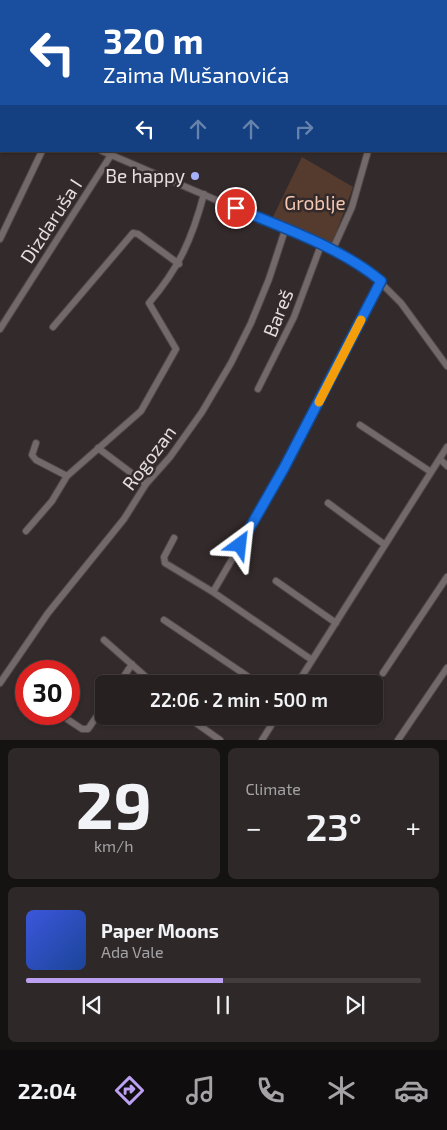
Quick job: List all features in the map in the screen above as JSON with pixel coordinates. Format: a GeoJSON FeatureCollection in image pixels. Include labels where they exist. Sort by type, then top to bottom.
{"type":"FeatureCollection","features":[{"type":"Feature","properties":{"kind":"street"},"geometry":{"type":"LineString","coordinates":[[0,239],[42,152]]}},
{"type":"Feature","properties":{"kind":"street"},"geometry":{"type":"LineString","coordinates":[[104,152],[320,245],[369,271],[401,303],[447,366]]}},
{"type":"Feature","properties":{"kind":"street"},"geometry":{"type":"LineString","coordinates":[[332,251],[352,207],[368,152]]}},
{"type":"Feature","properties":{"kind":"street","name":"Dizdaruša I"},"geometry":{"type":"LineString","coordinates":[[0,329],[111,155]]}},
{"type":"Feature","properties":{"kind":"street","name":"Rogozan"},"geometry":{"type":"LineString","coordinates":[[26,531],[52,501],[67,476],[141,411],[176,349],[149,303],[179,264],[194,231],[204,194]]}},
{"type":"Feature","properties":{"kind":"street","name":"Rogozan"},"geometry":{"type":"LineString","coordinates":[[0,683],[48,613],[124,519],[146,484],[170,457],[202,412],[231,363],[269,279],[285,230]]}},
{"type":"Feature","properties":{"kind":"street"},"geometry":{"type":"LineString","coordinates":[[53,327],[133,234],[138,234],[179,264]]}},
{"type":"Feature","properties":{"kind":"street","name":"Bareš"},"geometry":{"type":"LineString","coordinates":[[258,389],[294,317],[320,245]]}},
{"type":"Feature","properties":{"kind":"street"},"geometry":{"type":"LineString","coordinates":[[213,592],[284,468],[381,281]]}},
{"type":"Feature","properties":{"kind":"street"},"geometry":{"type":"LineString","coordinates":[[360,425],[431,472]]}},
{"type":"Feature","properties":{"kind":"street"},"geometry":{"type":"LineString","coordinates":[[36,443],[32,455],[36,460],[67,476]]}},
{"type":"Feature","properties":{"kind":"street"},"geometry":{"type":"LineString","coordinates":[[303,675],[447,447]]}},
{"type":"Feature","properties":{"kind":"street"},"geometry":{"type":"LineString","coordinates":[[98,448],[146,484]]}},
{"type":"Feature","properties":{"kind":"street"},"geometry":{"type":"LineString","coordinates":[[440,459],[447,466]]}},
{"type":"Feature","properties":{"kind":"street"},"geometry":{"type":"LineString","coordinates":[[328,503],[385,545]]}},
{"type":"Feature","properties":{"kind":"street"},"geometry":{"type":"LineString","coordinates":[[174,538],[164,557],[165,563],[213,592],[312,660]]}},
{"type":"Feature","properties":{"kind":"street"},"geometry":{"type":"LineString","coordinates":[[384,673],[447,577]]}},
{"type":"Feature","properties":{"kind":"street"},"geometry":{"type":"LineString","coordinates":[[276,581],[336,623]]}},
{"type":"Feature","properties":{"kind":"street"},"geometry":{"type":"LineString","coordinates":[[164,620],[246,675]]}},
{"type":"Feature","properties":{"kind":"street"},"geometry":{"type":"LineString","coordinates":[[104,640],[144,675]]}},
{"type":"Feature","properties":{"kind":"street"},"geometry":{"type":"LineString","coordinates":[[125,675],[132,664]]}},
{"type":"Feature","properties":{"kind":"street"},"geometry":{"type":"LineString","coordinates":[[398,740],[447,668]]}},
{"type":"Feature","properties":{"kind":"street"},"geometry":{"type":"LineString","coordinates":[[76,725],[82,729],[88,729],[95,719]]}},
{"type":"Feature","properties":{"kind":"street"},"geometry":{"type":"LineString","coordinates":[[199,725],[220,740]]}},
{"type":"Feature","properties":{"kind":"street"},"geometry":{"type":"LineString","coordinates":[[262,740],[271,725]]}},
{"type":"Feature","properties":{"kind":"green space","name":"Groblje"},"geometry":{"type":"Polygon","coordinates":[[[302,157],[353,187],[332,244],[272,219],[302,157]]]}},
{"type":"Feature","properties":{"kind":"slow traffic"},"geometry":{"type":"LineString","coordinates":[[319,402],[361,320]]}},
{"type":"Feature","properties":{"kind":"place","name":"Be happy"},"geometry":{"type":"Point","coordinates":[195,176]}},
{"type":"Feature","properties":{"kind":"route"},"geometry":{"type":"LineString","coordinates":[[236,208],[354,262],[381,281],[284,468],[240,545]]}}]}
